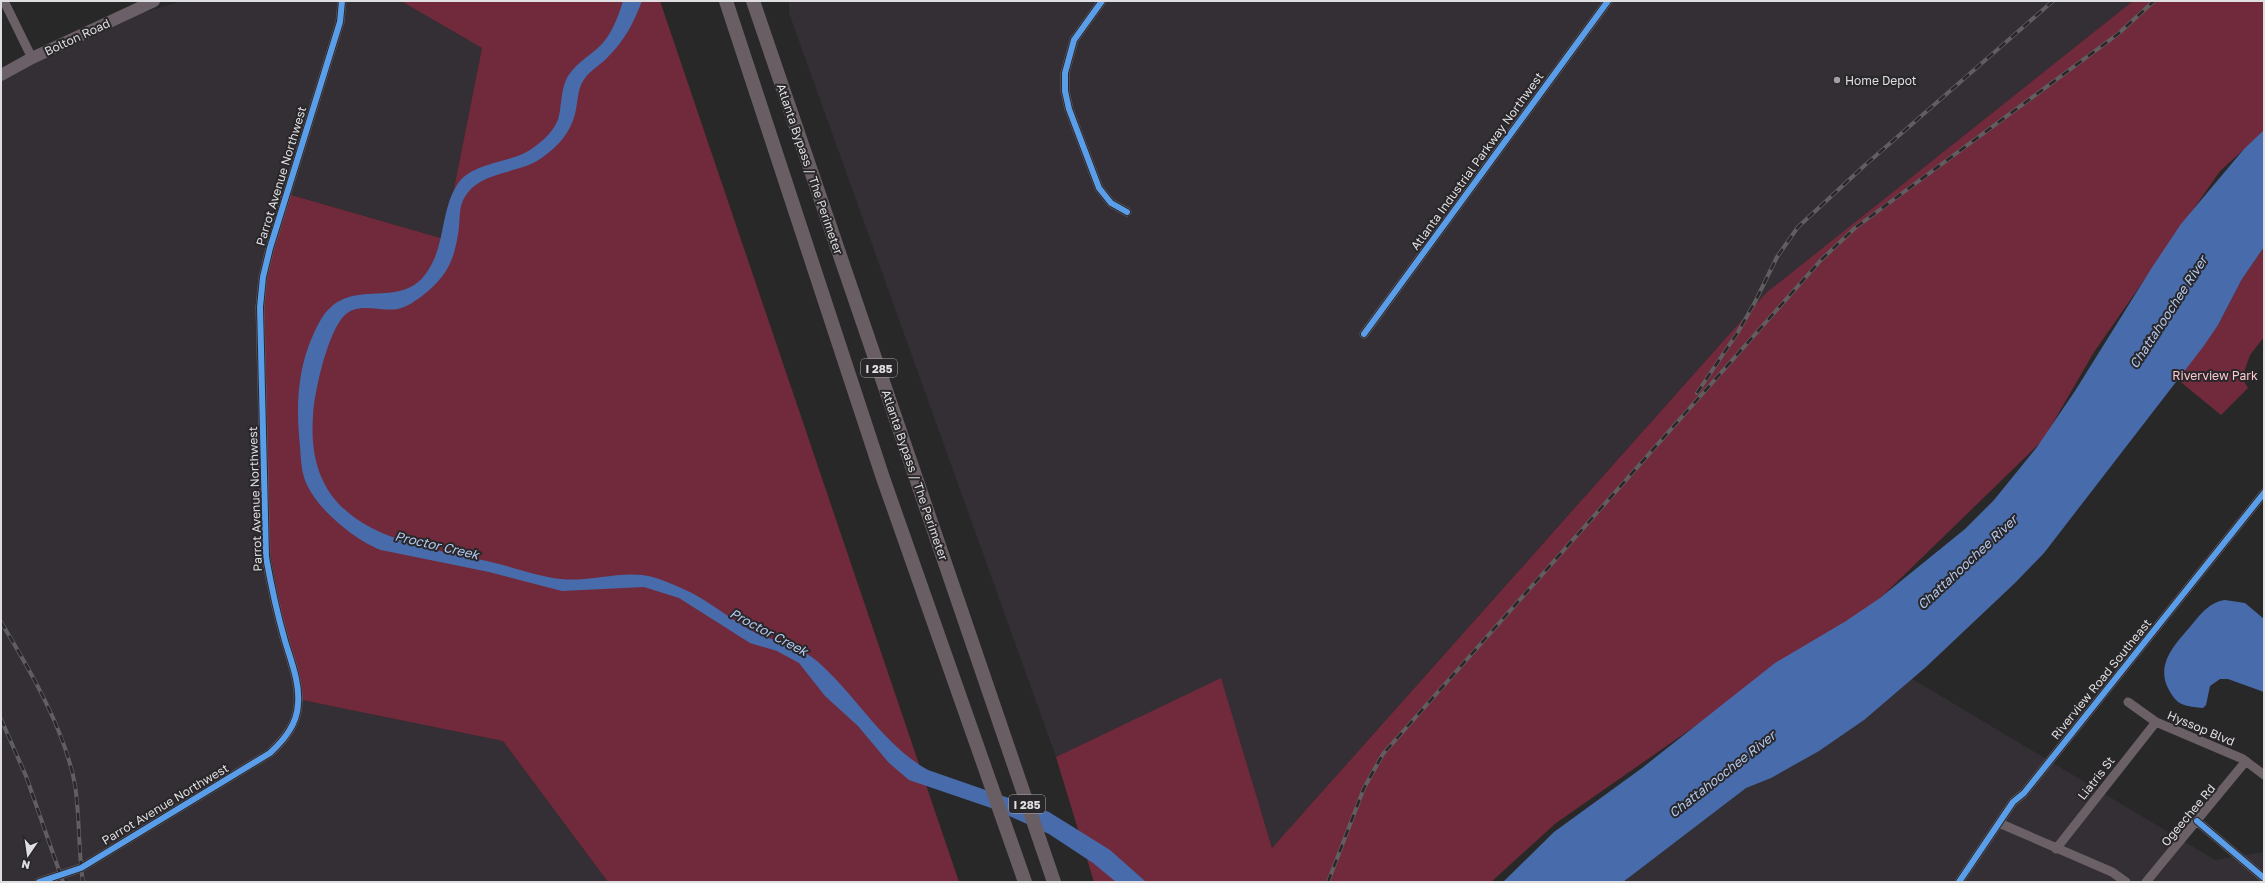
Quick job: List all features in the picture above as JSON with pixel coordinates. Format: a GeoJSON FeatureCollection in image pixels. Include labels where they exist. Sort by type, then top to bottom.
{"type":"FeatureCollection","features":[{"type":"Feature","properties":{"kind":"highway","name":"I 285"},"geometry":{"type":"LineString","coordinates":[[726,1],[883,478],[1025,882]]}},
{"type":"Feature","properties":{"kind":"highway","name":"Atlanta Bypass / The Perimeter"},"geometry":{"type":"LineString","coordinates":[[753,1],[1052,877]]}},
{"type":"Feature","properties":{"kind":"main road","name":"Bolton Road"},"geometry":{"type":"LineString","coordinates":[[1,75],[32,58],[154,1]]}},
{"type":"Feature","properties":{"kind":"street"},"geometry":{"type":"LineString","coordinates":[[4,1],[32,58]]}},
{"type":"Feature","properties":{"kind":"street","name":"Parrot Avenue Northwest"},"geometry":{"type":"LineString","coordinates":[[39,882],[81,868],[270,753],[284,740],[294,723],[298,704],[298,686],[272,592],[266,557],[260,307],[263,277],[270,248],[340,22],[342,1]]}},
{"type":"Feature","properties":{"kind":"street"},"geometry":{"type":"LineString","coordinates":[[1102,1],[1074,40],[1066,68],[1066,91],[1069,109],[1099,188],[1111,203],[1127,212]]}},
{"type":"Feature","properties":{"kind":"street","name":"Atlanta Industrial Parkway Northwest"},"geometry":{"type":"LineString","coordinates":[[1364,334],[1608,1]]}},
{"type":"Feature","properties":{"kind":"street","name":"Riverview Road Southeast"},"geometry":{"type":"LineString","coordinates":[[1959,882],[2013,802],[2024,793],[2264,493]]}},
{"type":"Feature","properties":{"kind":"street","name":"Hyssop Blvd"},"geometry":{"type":"LineString","coordinates":[[2128,702],[2156,722],[2246,761],[2264,775]]}},
{"type":"Feature","properties":{"kind":"street","name":"Liatris St"},"geometry":{"type":"LineString","coordinates":[[2056,849],[2156,722]]}},
{"type":"Feature","properties":{"kind":"street","name":"Ogeechee Rd"},"geometry":{"type":"LineString","coordinates":[[2146,882],[2246,761]]}},
{"type":"Feature","properties":{"kind":"street"},"geometry":{"type":"LineString","coordinates":[[2197,822],[2264,878]]}},
{"type":"Feature","properties":{"kind":"street"},"geometry":{"type":"LineString","coordinates":[[1999,823],[2112,872],[2126,882]]}},
{"type":"Feature","properties":{"kind":"shaded area"},"geometry":{"type":"Polygon","coordinates":[[[182,1],[401,1],[482,48],[444,239],[282,192],[257,480],[297,699],[503,741],[608,882],[68,882],[67,879],[44,882],[1,882],[1,73],[92,28],[182,1]]]}},
{"type":"Feature","properties":{"kind":"shaded area"},"geometry":{"type":"Polygon","coordinates":[[[789,1],[2133,1],[1766,293],[1272,848],[1221,679],[1056,757],[789,13],[789,1]]]}},
{"type":"Feature","properties":{"kind":"shaded area"},"geometry":{"type":"Polygon","coordinates":[[[1909,677],[2215,860],[2264,852],[2264,882],[1624,882],[1700,814],[1909,677]]]}},
{"type":"Feature","properties":{"kind":"green space"},"geometry":{"type":"Polygon","coordinates":[[[401,1],[660,1],[959,882],[608,882],[503,741],[297,699],[257,480],[262,297],[281,192],[444,239],[482,48],[401,1]]]}},
{"type":"Feature","properties":{"kind":"green space"},"geometry":{"type":"Polygon","coordinates":[[[2133,1],[2264,1],[2264,131],[2220,171],[2094,352],[2043,440],[1867,611],[1744,692],[1556,823],[1491,882],[1094,882],[1056,757],[1221,678],[1272,848],[1766,293],[2133,1]]]}},
{"type":"Feature","properties":{"kind":"green space","name":"Riverview Park"},"geometry":{"type":"Polygon","coordinates":[[[2264,247],[2264,337],[2250,355],[2242,378],[2248,388],[2221,415],[2177,379],[2218,325],[2242,279],[2264,247]]]}},
{"type":"Feature","properties":{"kind":"water"},"geometry":{"type":"Polygon","coordinates":[[[623,1],[642,1],[632,24],[619,45],[607,58],[588,74],[583,81],[573,121],[567,133],[554,148],[543,157],[524,167],[492,176],[473,187],[466,195],[461,207],[459,227],[452,258],[444,274],[431,289],[405,307],[391,310],[364,308],[352,310],[339,322],[333,333],[323,362],[316,392],[313,416],[314,453],[324,483],[341,506],[363,523],[389,536],[419,546],[561,579],[571,580],[632,574],[647,576],[657,578],[691,593],[746,628],[796,648],[817,661],[845,689],[897,747],[928,770],[1049,812],[1110,850],[1146,882],[1116,882],[1093,863],[1049,834],[994,809],[909,780],[889,763],[858,726],[825,696],[799,663],[777,651],[750,643],[679,598],[644,587],[562,591],[489,572],[381,550],[361,540],[340,524],[321,506],[308,487],[301,462],[298,418],[299,390],[308,349],[313,335],[323,317],[331,307],[342,300],[366,294],[403,290],[414,285],[424,276],[436,253],[448,205],[459,182],[474,170],[513,158],[530,150],[552,131],[559,116],[563,90],[568,76],[577,65],[606,39],[616,21],[623,1]]]}},
{"type":"Feature","properties":{"kind":"water","name":"Chattahoochee River"},"geometry":{"type":"Polygon","coordinates":[[[2264,130],[2264,247],[2242,279],[2218,325],[2203,347],[2044,553],[2016,582],[1926,667],[1864,720],[1819,751],[1771,778],[1746,788],[1623,882],[1503,882],[1554,832],[1642,768],[1775,663],[1846,621],[1880,598],[1965,529],[1994,500],[2037,447],[2075,391],[2151,269],[2181,224],[2244,149],[2264,130]]]}},
{"type":"Feature","properties":{"kind":"water"},"geometry":{"type":"Polygon","coordinates":[[[2225,600],[2245,603],[2264,619],[2264,692],[2228,679],[2220,679],[2210,686],[2206,705],[2203,708],[2186,706],[2178,702],[2168,688],[2164,671],[2166,663],[2173,647],[2197,618],[2214,603],[2225,600]]]}},
{"type":"Feature","properties":{"kind":"railway"},"geometry":{"type":"LineString","coordinates":[[1697,393],[1738,332],[1755,302],[1777,257],[1798,227],[1864,166],[2053,1]]}},
{"type":"Feature","properties":{"kind":"railway"},"geometry":{"type":"LineString","coordinates":[[1328,882],[1364,788],[1383,754],[1821,260],[1855,228],[2118,34],[2154,1]]}},
{"type":"Feature","properties":{"kind":"railway"},"geometry":{"type":"LineString","coordinates":[[1,622],[35,680],[55,722],[70,764],[77,797],[80,858],[83,882]]}},
{"type":"Feature","properties":{"kind":"railway"},"geometry":{"type":"LineString","coordinates":[[1,719],[26,776],[63,882]]}},
{"type":"Feature","properties":{"kind":"cycle path"},"geometry":{"type":"LineString","coordinates":[[39,882],[81,868],[270,753],[281,742],[293,725],[298,704],[298,688],[279,620],[266,557],[260,307],[263,277],[270,248],[340,22],[342,1]]}},
{"type":"Feature","properties":{"kind":"cycle path"},"geometry":{"type":"LineString","coordinates":[[1102,1],[1074,40],[1065,73],[1065,91],[1069,109],[1099,188],[1111,203],[1127,212]]}},
{"type":"Feature","properties":{"kind":"cycle path"},"geometry":{"type":"LineString","coordinates":[[1364,334],[1608,1]]}},
{"type":"Feature","properties":{"kind":"cycle path"},"geometry":{"type":"LineString","coordinates":[[1959,882],[2013,802],[2024,793],[2264,493]]}},
{"type":"Feature","properties":{"kind":"cycle path"},"geometry":{"type":"LineString","coordinates":[[2197,821],[2264,878]]}},
{"type":"Feature","properties":{"kind":"place","name":"Home Depot"},"geometry":{"type":"Point","coordinates":[1837,80]}},
{"type":"Feature","properties":{"kind":"water label","name":"Proctor Creek"},"geometry":{"type":"Point","coordinates":[437,545]}},
{"type":"Feature","properties":{"kind":"water label","name":"Proctor Creek"},"geometry":{"type":"Point","coordinates":[769,632]}}]}
